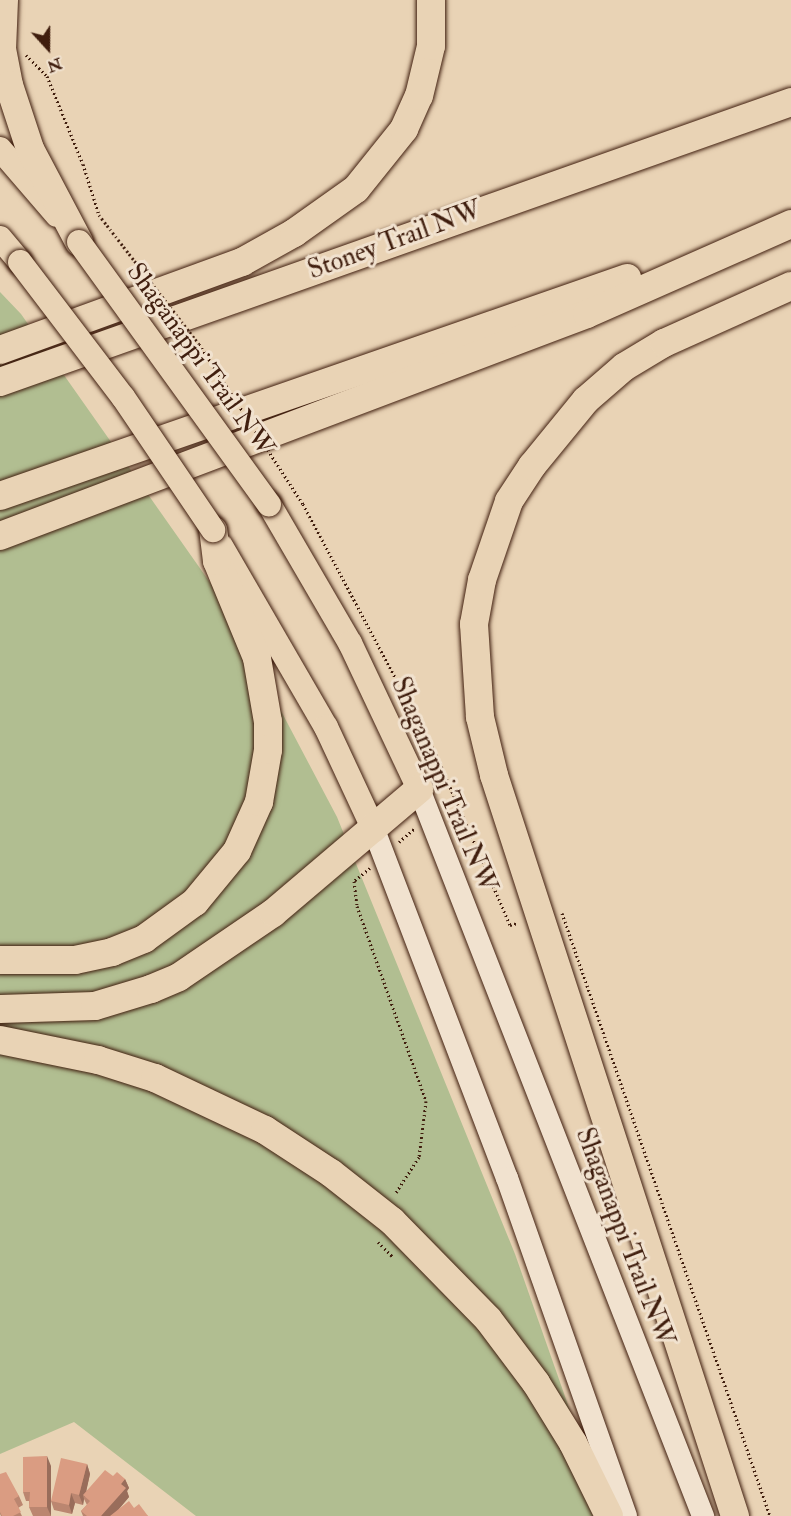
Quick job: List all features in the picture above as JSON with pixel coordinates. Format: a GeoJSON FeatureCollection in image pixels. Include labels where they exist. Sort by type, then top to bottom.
{"type":"FeatureCollection","features":[{"type":"Feature","properties":{"kind":"highway"},"geometry":{"type":"LineString","coordinates":[[4,0],[3,55],[30,149],[80,242]]}},
{"type":"Feature","properties":{"kind":"highway"},"geometry":{"type":"LineString","coordinates":[[0,350],[242,262],[294,233],[356,189],[404,129],[419,96],[431,46],[431,0]]}},
{"type":"Feature","properties":{"kind":"highway","name":"Stoney Trail NW"},"geometry":{"type":"LineString","coordinates":[[0,382],[791,102]]}},
{"type":"Feature","properties":{"kind":"highway"},"geometry":{"type":"LineString","coordinates":[[0,496],[791,223]]}},
{"type":"Feature","properties":{"kind":"highway"},"geometry":{"type":"LineString","coordinates":[[0,536],[587,314],[791,223]]}},
{"type":"Feature","properties":{"kind":"highway"},"geometry":{"type":"LineString","coordinates":[[735,1516],[494,775],[480,717],[474,624],[482,580],[509,501],[550,442],[586,400],[624,367],[664,343],[791,286]]}},
{"type":"Feature","properties":{"kind":"highway"},"geometry":{"type":"LineString","coordinates":[[0,960],[75,960],[144,939],[195,902],[237,851],[259,801],[268,750],[268,722],[257,658],[217,561],[213,531]]}},
{"type":"Feature","properties":{"kind":"highway"},"geometry":{"type":"LineString","coordinates":[[0,1009],[95,1006],[151,990],[179,977],[379,843],[419,789]]}},
{"type":"Feature","properties":{"kind":"highway"},"geometry":{"type":"LineString","coordinates":[[0,1040],[98,1060],[155,1078],[206,1100],[274,1136],[331,1173],[383,1214],[447,1272],[530,1374],[573,1443],[609,1516]]}},
{"type":"Feature","properties":{"kind":"main road","name":"Shaganappi Trail NW"},"geometry":{"type":"LineString","coordinates":[[0,149],[80,242],[269,504],[350,643],[430,815],[703,1516]]}},
{"type":"Feature","properties":{"kind":"main road"},"geometry":{"type":"LineString","coordinates":[[0,238],[123,397],[213,531],[326,727],[379,843],[507,1178],[626,1516]]}},
{"type":"Feature","properties":{"kind":"path"},"geometry":{"type":"LineString","coordinates":[[3,55],[30,55],[47,76],[83,164],[99,215],[199,344],[303,504]]}},
{"type":"Feature","properties":{"kind":"path"},"geometry":{"type":"LineString","coordinates":[[396,1260],[380,1245],[371,1224],[383,1214],[419,1157],[426,1101],[357,906],[354,881],[379,843],[430,815],[453,796]]}},
{"type":"Feature","properties":{"kind":"green space"},"geometry":{"type":"Polygon","coordinates":[[[0,292],[21,314],[223,601],[337,817],[515,1254],[607,1516],[196,1516],[74,1422],[0,1454],[0,292]]]}},
{"type":"Feature","properties":{"kind":"building"},"geometry":{"type":"Polygon","coordinates":[[[47,1456],[47,1507],[29,1507],[30,1492],[23,1492],[23,1457],[47,1456]]]}},
{"type":"Feature","properties":{"kind":"building"},"geometry":{"type":"Polygon","coordinates":[[[61,1458],[87,1464],[79,1495],[71,1493],[69,1505],[51,1501],[61,1458]]]}},
{"type":"Feature","properties":{"kind":"building"},"geometry":{"type":"Polygon","coordinates":[[[105,1470],[113,1476],[117,1472],[125,1479],[121,1484],[126,1488],[101,1516],[87,1516],[81,1511],[90,1501],[83,1495],[105,1470]]]}},
{"type":"Feature","properties":{"kind":"building"},"geometry":{"type":"Polygon","coordinates":[[[6,1472],[19,1496],[14,1499],[21,1512],[13,1516],[2,1516],[0,1512],[0,1474],[6,1472]]]}},
{"type":"Feature","properties":{"kind":"building"},"geometry":{"type":"Polygon","coordinates":[[[129,1501],[134,1508],[139,1504],[148,1516],[110,1516],[129,1501]]]}}]}
